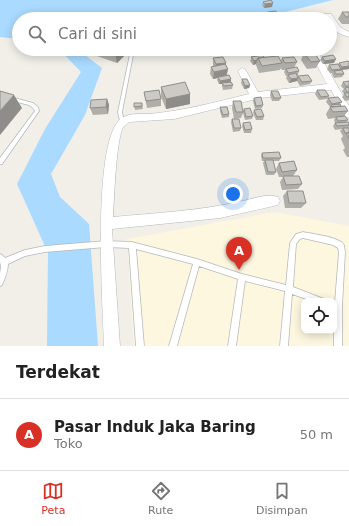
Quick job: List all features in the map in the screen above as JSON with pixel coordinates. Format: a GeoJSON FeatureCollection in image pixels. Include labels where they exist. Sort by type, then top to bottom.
{"type":"FeatureCollection","features":[{"type":"Feature","properties":{"kind":"street"},"geometry":{"type":"LineString","coordinates":[[337,29],[349,35]]}},
{"type":"Feature","properties":{"kind":"street"},"geometry":{"type":"LineString","coordinates":[[316,56],[349,114]]}},
{"type":"Feature","properties":{"kind":"street"},"geometry":{"type":"LineString","coordinates":[[242,72],[256,96]]}},
{"type":"Feature","properties":{"kind":"street"},"geometry":{"type":"LineString","coordinates":[[112,346],[104,245],[111,164],[117,128],[122,121],[128,119],[174,115],[256,96],[334,86]]}},
{"type":"Feature","properties":{"kind":"street"},"geometry":{"type":"LineString","coordinates":[[106,224],[220,212],[262,202],[274,201]]}},
{"type":"Feature","properties":{"kind":"lane"},"geometry":{"type":"LineString","coordinates":[[122,121],[120,112],[131,56]]}},
{"type":"Feature","properties":{"kind":"lane"},"geometry":{"type":"LineString","coordinates":[[0,96],[31,104],[37,111],[0,162]]}},
{"type":"Feature","properties":{"kind":"lane"},"geometry":{"type":"LineString","coordinates":[[284,346],[293,243],[296,237],[303,235],[334,242],[341,246],[342,252],[337,298]]}},
{"type":"Feature","properties":{"kind":"lane"},"geometry":{"type":"LineString","coordinates":[[0,283],[4,270],[2,259],[45,249],[104,245],[132,246],[197,262],[242,277],[289,289],[314,298]]}},
{"type":"Feature","properties":{"kind":"lane"},"geometry":{"type":"LineString","coordinates":[[132,246],[140,346]]}},
{"type":"Feature","properties":{"kind":"lane"},"geometry":{"type":"LineString","coordinates":[[173,346],[197,262]]}},
{"type":"Feature","properties":{"kind":"lane"},"geometry":{"type":"LineString","coordinates":[[232,346],[242,277]]}},
{"type":"Feature","properties":{"kind":"lane"},"geometry":{"type":"LineString","coordinates":[[337,326],[338,346]]}},
{"type":"Feature","properties":{"kind":"shaded area"},"geometry":{"type":"Polygon","coordinates":[[[275,212],[349,226],[349,346],[134,346],[127,239],[275,212]]]}},
{"type":"Feature","properties":{"kind":"water"},"geometry":{"type":"Polygon","coordinates":[[[0,0],[333,0],[285,12],[12,12],[12,38],[0,37],[0,0]]]}},
{"type":"Feature","properties":{"kind":"water"},"geometry":{"type":"Polygon","coordinates":[[[66,56],[86,56],[102,68],[85,115],[51,174],[60,197],[89,224],[98,346],[47,346],[48,253],[17,184],[45,129],[81,72],[66,56]]]}},
{"type":"Feature","properties":{"kind":"building"},"geometry":{"type":"Polygon","coordinates":[[[271,0],[273,3],[265,4],[263,2],[271,0]]]}},
{"type":"Feature","properties":{"kind":"building"},"geometry":{"type":"Polygon","coordinates":[[[342,12],[349,12],[349,17],[346,17],[342,12]]]}},
{"type":"Feature","properties":{"kind":"building"},"geometry":{"type":"Polygon","coordinates":[[[278,56],[282,63],[262,66],[258,58],[278,56]]]}},
{"type":"Feature","properties":{"kind":"building"},"geometry":{"type":"Polygon","coordinates":[[[306,56],[316,56],[320,61],[311,62],[306,56]]]}},
{"type":"Feature","properties":{"kind":"building"},"geometry":{"type":"Polygon","coordinates":[[[334,56],[336,59],[325,61],[322,57],[334,56]]]}},
{"type":"Feature","properties":{"kind":"building"},"geometry":{"type":"Polygon","coordinates":[[[223,57],[226,63],[216,64],[213,58],[223,57]]]}},
{"type":"Feature","properties":{"kind":"building"},"geometry":{"type":"Polygon","coordinates":[[[251,57],[264,57],[258,58],[254,61],[251,57]]]}},
{"type":"Feature","properties":{"kind":"building"},"geometry":{"type":"Polygon","coordinates":[[[294,57],[297,62],[285,63],[282,58],[294,57]]]}},
{"type":"Feature","properties":{"kind":"building"},"geometry":{"type":"Polygon","coordinates":[[[348,61],[349,66],[342,67],[339,63],[348,61]]]}},
{"type":"Feature","properties":{"kind":"building"},"geometry":{"type":"Polygon","coordinates":[[[225,64],[228,69],[214,72],[211,67],[225,64]]]}},
{"type":"Feature","properties":{"kind":"building"},"geometry":{"type":"Polygon","coordinates":[[[338,64],[341,69],[332,70],[329,65],[338,64]]]}},
{"type":"Feature","properties":{"kind":"building"},"geometry":{"type":"Polygon","coordinates":[[[297,67],[299,71],[288,73],[286,69],[297,67]]]}},
{"type":"Feature","properties":{"kind":"building"},"geometry":{"type":"Polygon","coordinates":[[[342,70],[344,74],[336,74],[334,71],[342,70]]]}},
{"type":"Feature","properties":{"kind":"building"},"geometry":{"type":"Polygon","coordinates":[[[296,73],[298,78],[291,79],[288,75],[296,73]]]}},
{"type":"Feature","properties":{"kind":"building"},"geometry":{"type":"Polygon","coordinates":[[[229,75],[231,79],[220,81],[218,77],[229,75]]]}},
{"type":"Feature","properties":{"kind":"building"},"geometry":{"type":"Polygon","coordinates":[[[308,75],[312,81],[302,82],[298,76],[308,75]]]}},
{"type":"Feature","properties":{"kind":"building"},"geometry":{"type":"Polygon","coordinates":[[[242,79],[247,79],[250,85],[245,86],[242,79]]]}},
{"type":"Feature","properties":{"kind":"building"},"geometry":{"type":"Polygon","coordinates":[[[349,81],[349,86],[346,86],[343,82],[349,81]]]}},
{"type":"Feature","properties":{"kind":"building"},"geometry":{"type":"Polygon","coordinates":[[[185,82],[190,94],[166,99],[161,87],[185,82]]]}},
{"type":"Feature","properties":{"kind":"building"},"geometry":{"type":"Polygon","coordinates":[[[231,82],[233,85],[224,86],[222,83],[231,82]]]}},
{"type":"Feature","properties":{"kind":"building"},"geometry":{"type":"Polygon","coordinates":[[[349,87],[349,92],[347,92],[345,88],[349,87]]]}},
{"type":"Feature","properties":{"kind":"building"},"geometry":{"type":"Polygon","coordinates":[[[159,90],[161,99],[146,101],[144,92],[159,90]]]}},
{"type":"Feature","properties":{"kind":"building"},"geometry":{"type":"Polygon","coordinates":[[[317,90],[325,90],[329,96],[321,97],[317,90]]]}},
{"type":"Feature","properties":{"kind":"building"},"geometry":{"type":"Polygon","coordinates":[[[0,91],[14,95],[0,111],[0,91]]]}},
{"type":"Feature","properties":{"kind":"building"},"geometry":{"type":"Polygon","coordinates":[[[271,91],[278,91],[281,98],[274,98],[271,91]]]}},
{"type":"Feature","properties":{"kind":"building"},"geometry":{"type":"Polygon","coordinates":[[[344,93],[349,93],[349,97],[347,97],[344,93]]]}},
{"type":"Feature","properties":{"kind":"building"},"geometry":{"type":"Polygon","coordinates":[[[261,97],[263,105],[256,106],[254,98],[261,97]]]}},
{"type":"Feature","properties":{"kind":"building"},"geometry":{"type":"Polygon","coordinates":[[[338,97],[342,102],[332,104],[328,98],[338,97]]]}},
{"type":"Feature","properties":{"kind":"building"},"geometry":{"type":"Polygon","coordinates":[[[107,99],[106,107],[90,108],[91,100],[107,99]]]}},
{"type":"Feature","properties":{"kind":"building"},"geometry":{"type":"Polygon","coordinates":[[[233,101],[241,101],[243,112],[236,112],[233,101]]]}},
{"type":"Feature","properties":{"kind":"building"},"geometry":{"type":"Polygon","coordinates":[[[134,103],[142,103],[142,106],[134,107],[134,103]]]}},
{"type":"Feature","properties":{"kind":"building"},"geometry":{"type":"Polygon","coordinates":[[[340,104],[341,106],[332,107],[331,105],[340,104]]]}},
{"type":"Feature","properties":{"kind":"building"},"geometry":{"type":"Polygon","coordinates":[[[345,106],[348,111],[333,112],[330,107],[345,106]]]}},
{"type":"Feature","properties":{"kind":"building"},"geometry":{"type":"Polygon","coordinates":[[[220,107],[227,107],[229,114],[223,115],[220,107]]]}},
{"type":"Feature","properties":{"kind":"building"},"geometry":{"type":"Polygon","coordinates":[[[250,108],[253,116],[246,117],[244,109],[250,108]]]}},
{"type":"Feature","properties":{"kind":"building"},"geometry":{"type":"Polygon","coordinates":[[[261,109],[264,116],[257,117],[254,110],[261,109]]]}},
{"type":"Feature","properties":{"kind":"building"},"geometry":{"type":"Polygon","coordinates":[[[345,116],[348,120],[338,121],[336,117],[345,116]]]}},
{"type":"Feature","properties":{"kind":"building"},"geometry":{"type":"Polygon","coordinates":[[[232,119],[239,119],[241,128],[234,128],[232,119]]]}},
{"type":"Feature","properties":{"kind":"building"},"geometry":{"type":"Polygon","coordinates":[[[250,122],[252,129],[245,130],[243,123],[250,122]]]}},
{"type":"Feature","properties":{"kind":"building"},"geometry":{"type":"Polygon","coordinates":[[[349,122],[349,125],[337,126],[335,123],[349,122]]]}},
{"type":"Feature","properties":{"kind":"building"},"geometry":{"type":"Polygon","coordinates":[[[343,128],[349,128],[349,133],[345,133],[343,128]]]}},
{"type":"Feature","properties":{"kind":"building"},"geometry":{"type":"Polygon","coordinates":[[[279,152],[281,158],[263,158],[262,153],[279,152]]]}},
{"type":"Feature","properties":{"kind":"building"},"geometry":{"type":"Polygon","coordinates":[[[265,160],[273,160],[276,172],[268,172],[265,160]]]}},
{"type":"Feature","properties":{"kind":"building"},"geometry":{"type":"Polygon","coordinates":[[[294,161],[297,170],[282,172],[279,163],[294,161]]]}},
{"type":"Feature","properties":{"kind":"building"},"geometry":{"type":"Polygon","coordinates":[[[283,176],[299,176],[302,184],[286,185],[283,176]]]}},
{"type":"Feature","properties":{"kind":"building"},"geometry":{"type":"Polygon","coordinates":[[[287,191],[303,191],[306,203],[289,203],[287,191]]]}},
{"type":"Feature","properties":{"kind":"place","name":"Pasar Induk Jaka Baring"},"geometry":{"type":"Point","coordinates":[239,270]}}]}
